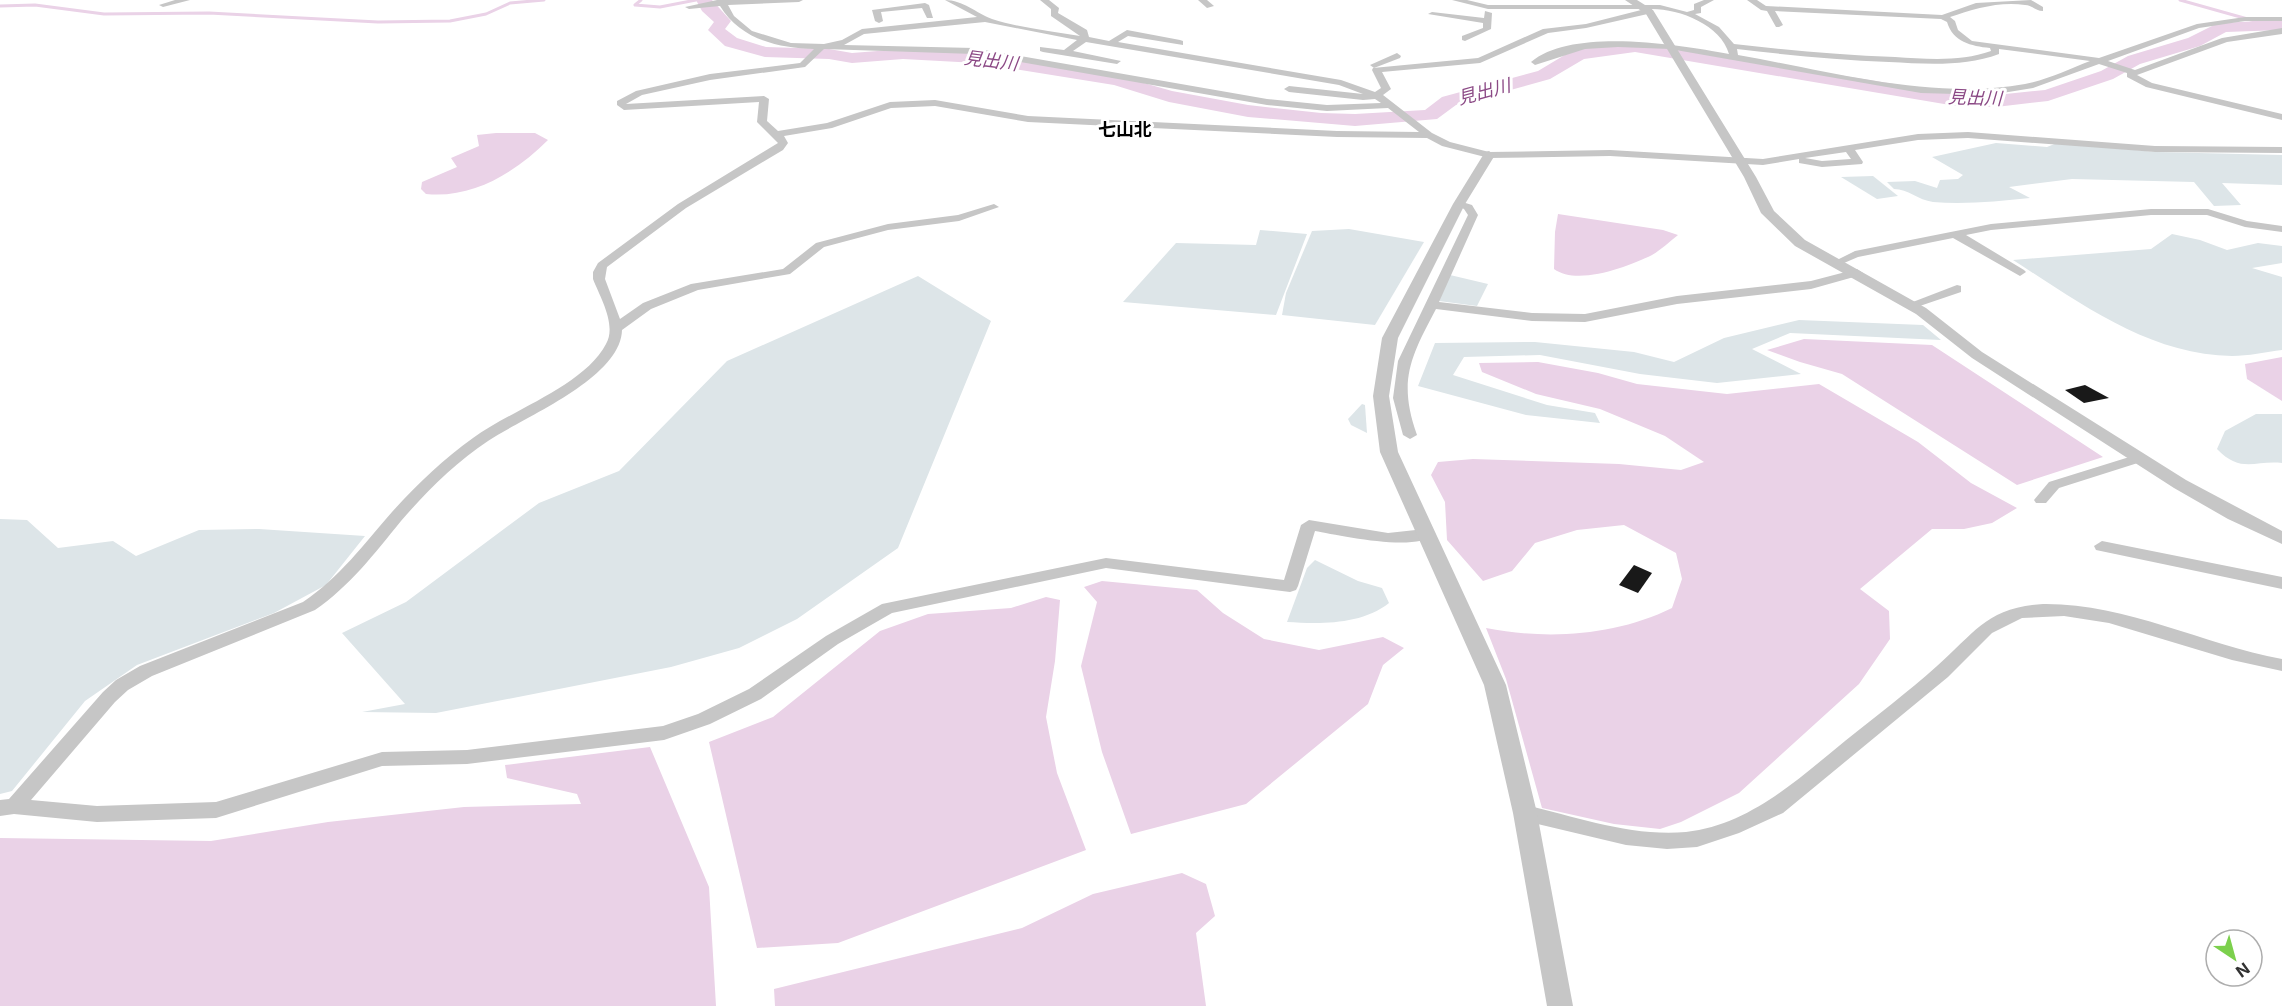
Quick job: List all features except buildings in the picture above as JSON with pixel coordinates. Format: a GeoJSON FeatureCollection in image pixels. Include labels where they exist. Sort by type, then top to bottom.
{"type":"FeatureCollection","features":[{"type":"Feature","properties":{"kind":"street"},"geometry":{"type":"LineString","coordinates":[[163,5],[186,0]]}},
{"type":"Feature","properties":{"kind":"street"},"geometry":{"type":"LineString","coordinates":[[689,7],[722,1],[799,0]]}},
{"type":"Feature","properties":{"kind":"street"},"geometry":{"type":"LineString","coordinates":[[949,0],[986,20],[1010,26],[1341,83],[1376,96],[1392,105],[1429,135],[1464,150],[1489,154],[1610,153],[1739,161],[1788,158],[1918,137],[1968,135],[2155,149],[2280,152]]}},
{"type":"Feature","properties":{"kind":"street"},"geometry":{"type":"LineString","coordinates":[[1044,0],[1055,8],[1054,14],[1084,32],[1084,38]]}},
{"type":"Feature","properties":{"kind":"street"},"geometry":{"type":"LineString","coordinates":[[1202,0],[1210,6]]}},
{"type":"Feature","properties":{"kind":"street"},"geometry":{"type":"LineString","coordinates":[[1456,0],[1488,7],[1647,9]]}},
{"type":"Feature","properties":{"kind":"street"},"geometry":{"type":"LineString","coordinates":[[1630,0],[1647,9],[1775,221],[1800,243],[1911,304],[1977,355],[2139,458],[2234,515],[2282,538]]}},
{"type":"Feature","properties":{"kind":"street"},"geometry":{"type":"LineString","coordinates":[[1687,14],[1698,11],[1697,6],[1710,0]]}},
{"type":"Feature","properties":{"kind":"street"},"geometry":{"type":"LineString","coordinates":[[1747,0],[1770,9],[1943,17],[1976,5],[2029,3],[2040,9]]}},
{"type":"Feature","properties":{"kind":"street"},"geometry":{"type":"LineString","coordinates":[[722,1],[739,26],[759,38],[790,46],[974,51],[1267,102],[1327,108],[1392,105]]}},
{"type":"Feature","properties":{"kind":"street"},"geometry":{"type":"LineString","coordinates":[[1465,38],[1487,29],[1488,7]]}},
{"type":"Feature","properties":{"kind":"street"},"geometry":{"type":"LineString","coordinates":[[1376,70],[1480,60],[1546,31],[1586,26],[1660,7],[1687,14],[1711,25],[1732,46],[1734,58]]}},
{"type":"Feature","properties":{"kind":"street"},"geometry":{"type":"LineString","coordinates":[[1770,9],[1779,25]]}},
{"type":"Feature","properties":{"kind":"street"},"geometry":{"type":"LineString","coordinates":[[854,24],[972,12]]}},
{"type":"Feature","properties":{"kind":"street"},"geometry":{"type":"LineString","coordinates":[[1432,14],[1488,21]]}},
{"type":"Feature","properties":{"kind":"street"},"geometry":{"type":"LineString","coordinates":[[1943,17],[1951,21],[1954,31],[1971,43],[2099,61],[2136,73]]}},
{"type":"Feature","properties":{"kind":"street"},"geometry":{"type":"LineString","coordinates":[[1535,62],[1577,46],[1617,43],[1670,46],[1921,90],[1972,92],[2010,90],[2030,86],[2197,26],[2245,20],[2282,19]]}},
{"type":"Feature","properties":{"kind":"street"},"geometry":{"type":"LineString","coordinates":[[7,807],[122,685],[146,671],[309,606],[330,594],[353,571],[399,515],[460,456],[482,439],[590,371],[614,342],[616,328],[599,279],[598,272],[602,265],[682,206],[779,148],[782,139],[762,122],[764,99],[633,107],[624,107],[620,103],[639,93],[710,77],[792,67],[810,60],[819,48],[845,42],[862,32],[986,20]]}},
{"type":"Feature","properties":{"kind":"street"},"geometry":{"type":"LineString","coordinates":[[2282,31],[2225,40],[2130,75],[2149,84],[2282,117]]}},
{"type":"Feature","properties":{"kind":"street"},"geometry":{"type":"LineString","coordinates":[[1111,43],[1127,33],[1180,44]]}},
{"type":"Feature","properties":{"kind":"street"},"geometry":{"type":"LineString","coordinates":[[1066,52],[1084,38]]}},
{"type":"Feature","properties":{"kind":"street"},"geometry":{"type":"LineString","coordinates":[[1732,46],[1844,58],[1963,60],[1992,55],[1996,52],[1993,46]]}},
{"type":"Feature","properties":{"kind":"street"},"geometry":{"type":"LineString","coordinates":[[1107,68],[1135,47]]}},
{"type":"Feature","properties":{"kind":"street"},"geometry":{"type":"LineString","coordinates":[[1043,49],[1117,61]]}},
{"type":"Feature","properties":{"kind":"street"},"geometry":{"type":"LineString","coordinates":[[1289,89],[1364,98],[1376,96],[1386,89],[1373,66],[1375,63],[1397,56]]}},
{"type":"Feature","properties":{"kind":"street"},"geometry":{"type":"LineString","coordinates":[[776,134],[829,126],[890,105],[935,103],[1028,119],[1337,134],[1429,135]]}},
{"type":"Feature","properties":{"kind":"street"},"geometry":{"type":"LineString","coordinates":[[1788,158],[1822,164],[1858,162],[1849,149]]}},
{"type":"Feature","properties":{"kind":"street"},"geometry":{"type":"LineString","coordinates":[[1489,154],[1459,204],[1390,338],[1389,452],[1495,685],[1525,813],[1560,1006]]}},
{"type":"Feature","properties":{"kind":"street"},"geometry":{"type":"LineString","coordinates":[[1391,394],[1402,372],[1413,340],[1432,305],[1473,215],[1468,207],[1459,204]]}},
{"type":"Feature","properties":{"kind":"street"},"geometry":{"type":"LineString","coordinates":[[616,328],[647,306],[696,287],[786,272],[811,249],[820,245],[888,227],[959,218],[994,207]]}},
{"type":"Feature","properties":{"kind":"street"},"geometry":{"type":"LineString","coordinates":[[1838,263],[1855,254],[1991,227],[2151,212],[2208,212],[2246,224],[2282,229]]}},
{"type":"Feature","properties":{"kind":"street"},"geometry":{"type":"LineString","coordinates":[[1955,234],[2020,272]]}},
{"type":"Feature","properties":{"kind":"street"},"geometry":{"type":"LineString","coordinates":[[1432,305],[1532,317],[1584,318],[1677,300],[1792,289],[1857,273]]}},
{"type":"Feature","properties":{"kind":"street"},"geometry":{"type":"LineString","coordinates":[[1911,304],[1956,289]]}},
{"type":"Feature","properties":{"kind":"street"},"geometry":{"type":"LineString","coordinates":[[1391,394],[1410,435]]}},
{"type":"Feature","properties":{"kind":"street"},"geometry":{"type":"LineString","coordinates":[[2041,500],[2054,485],[2139,458]]}},
{"type":"Feature","properties":{"kind":"street"},"geometry":{"type":"LineString","coordinates":[[7,807],[97,814],[216,810],[382,759],[467,757],[664,734],[704,719],[756,694],[832,640],[888,608],[1106,563],[1290,586],[1309,525],[1388,538],[1425,534]]}},
{"type":"Feature","properties":{"kind":"street"},"geometry":{"type":"LineString","coordinates":[[2102,546],[2282,583]]}},
{"type":"Feature","properties":{"kind":"street"},"geometry":{"type":"LineString","coordinates":[[1525,813],[1651,840],[1683,840],[1705,836],[1746,821],[1776,807],[1944,670],[1986,628],[2004,617],[2026,612],[2055,610],[2112,617],[2220,651],[2282,665]]}},
{"type":"Feature","properties":{"kind":"shaded area"},"geometry":{"type":"Polygon","coordinates":[[[535,133],[548,140],[522,163],[477,188],[443,194],[426,194],[421,189],[422,182],[457,167],[451,158],[479,146],[477,135],[535,133]]]}},
{"type":"Feature","properties":{"kind":"shaded area"},"geometry":{"type":"Polygon","coordinates":[[[1996,143],[2047,147],[2057,143],[2156,152],[2282,155],[2282,185],[2222,183],[2241,205],[2214,206],[2194,182],[2072,179],[2009,187],[2030,198],[1957,203],[1928,201],[1894,189],[1887,182],[1915,181],[1937,188],[1940,180],[1958,179],[1963,175],[1932,157],[1996,143]]]}},
{"type":"Feature","properties":{"kind":"shaded area"},"geometry":{"type":"Polygon","coordinates":[[[1873,176],[1898,196],[1877,199],[1841,177],[1873,176]]]}},
{"type":"Feature","properties":{"kind":"shaded area"},"geometry":{"type":"Polygon","coordinates":[[[1558,214],[1663,230],[1678,235],[1652,255],[1630,265],[1589,275],[1564,274],[1554,269],[1558,214]]]}},
{"type":"Feature","properties":{"kind":"shaded area"},"geometry":{"type":"Polygon","coordinates":[[[1349,229],[1424,242],[1375,325],[1282,315],[1286,293],[1312,231],[1349,229]]]}},
{"type":"Feature","properties":{"kind":"shaded area"},"geometry":{"type":"Polygon","coordinates":[[[1260,230],[1307,234],[1276,315],[1123,302],[1176,243],[1256,245],[1260,230]]]}},
{"type":"Feature","properties":{"kind":"shaded area"},"geometry":{"type":"Polygon","coordinates":[[[2172,234],[2200,240],[2227,250],[2258,243],[2282,246],[2282,263],[2252,268],[2282,277],[2282,350],[2232,356],[2172,347],[2116,324],[2013,260],[2151,249],[2172,234]]]}},
{"type":"Feature","properties":{"kind":"shaded area"},"geometry":{"type":"Polygon","coordinates":[[[1450,275],[1488,284],[1477,306],[1439,301],[1450,275]]]}},
{"type":"Feature","properties":{"kind":"shaded area"},"geometry":{"type":"Polygon","coordinates":[[[918,276],[991,321],[898,548],[797,619],[739,648],[671,667],[436,713],[362,712],[405,704],[342,633],[406,602],[539,503],[619,471],[727,361],[918,276]]]}},
{"type":"Feature","properties":{"kind":"shaded area"},"geometry":{"type":"Polygon","coordinates":[[[1799,320],[1923,325],[1941,340],[1790,333],[1752,349],[1801,374],[1717,383],[1640,374],[1540,355],[1464,357],[1453,375],[1547,405],[1595,413],[1600,423],[1526,415],[1418,386],[1435,343],[1535,342],[1634,352],[1674,362],[1724,338],[1799,320]]]}},
{"type":"Feature","properties":{"kind":"shaded area"},"geometry":{"type":"Polygon","coordinates":[[[1804,339],[1932,345],[2103,457],[2017,485],[1842,374],[1767,350],[1804,339]]]}},
{"type":"Feature","properties":{"kind":"shaded area"},"geometry":{"type":"Polygon","coordinates":[[[2282,357],[2282,401],[2247,379],[2245,364],[2282,357]]]}},
{"type":"Feature","properties":{"kind":"shaded area"},"geometry":{"type":"Polygon","coordinates":[[[1538,362],[1598,373],[1637,384],[1727,394],[1819,384],[1918,442],[1971,483],[2017,508],[1992,523],[1964,529],[1932,529],[1860,589],[1889,611],[1890,639],[1859,684],[1739,793],[1681,822],[1660,829],[1614,824],[1542,808],[1506,679],[1486,628],[1533,634],[1580,633],[1627,625],[1650,617],[1672,608],[1682,579],[1676,553],[1624,525],[1577,530],[1535,543],[1512,571],[1483,581],[1447,540],[1445,502],[1431,475],[1438,462],[1473,459],[1619,464],[1681,470],[1704,462],[1665,436],[1600,409],[1536,394],[1482,372],[1479,363],[1538,362]]]}},
{"type":"Feature","properties":{"kind":"shaded area"},"geometry":{"type":"Polygon","coordinates":[[[1362,404],[1365,405],[1367,433],[1351,425],[1348,419],[1362,404]]]}},
{"type":"Feature","properties":{"kind":"shaded area"},"geometry":{"type":"Polygon","coordinates":[[[2256,414],[2282,414],[2282,463],[2241,464],[2226,457],[2217,449],[2225,431],[2256,414]]]}},
{"type":"Feature","properties":{"kind":"shaded area"},"geometry":{"type":"Polygon","coordinates":[[[0,519],[27,520],[58,548],[113,541],[136,556],[199,530],[259,529],[365,536],[326,585],[274,613],[137,665],[85,701],[12,791],[0,794],[0,519]]]}},
{"type":"Feature","properties":{"kind":"shaded area"},"geometry":{"type":"Polygon","coordinates":[[[1315,560],[1358,581],[1382,588],[1389,603],[1366,616],[1340,622],[1287,622],[1307,568],[1315,560]]]}},
{"type":"Feature","properties":{"kind":"shaded area"},"geometry":{"type":"Polygon","coordinates":[[[1102,581],[1197,590],[1223,613],[1264,639],[1319,650],[1383,637],[1404,648],[1383,665],[1368,704],[1246,804],[1131,834],[1102,752],[1081,666],[1097,602],[1084,587],[1102,581]]]}},
{"type":"Feature","properties":{"kind":"shaded area"},"geometry":{"type":"Polygon","coordinates":[[[1046,597],[1060,600],[1055,661],[1046,717],[1057,773],[1086,850],[838,943],[757,948],[709,742],[773,717],[880,631],[928,614],[1011,608],[1046,597]]]}},
{"type":"Feature","properties":{"kind":"shaded area"},"geometry":{"type":"Polygon","coordinates":[[[650,747],[709,887],[716,1006],[0,1006],[0,838],[211,841],[328,822],[464,807],[581,804],[577,794],[507,778],[505,765],[650,747]]]}},
{"type":"Feature","properties":{"kind":"shaded area"},"geometry":{"type":"Polygon","coordinates":[[[1182,873],[1206,884],[1215,916],[1196,933],[1206,1006],[775,1006],[774,989],[1022,928],[1093,894],[1182,873]]]}},
{"type":"Feature","properties":{"kind":"waterway"},"geometry":{"type":"LineString","coordinates":[[0,6],[35,5],[104,14],[209,13],[378,22],[450,21],[486,14],[510,3],[544,0]]}},
{"type":"Feature","properties":{"kind":"waterway"},"geometry":{"type":"LineString","coordinates":[[641,0],[635,5],[660,7],[696,0]]}},
{"type":"Feature","properties":{"kind":"waterway","name":"見出川"},"geometry":{"type":"LineString","coordinates":[[704,0],[708,8],[723,21],[716,30],[731,42],[765,52],[829,54],[852,58],[903,54],[977,58],[1116,80],[1169,96],[1248,111],[1321,119],[1355,120],[1430,115],[1449,101],[1544,75],[1579,54],[1635,47],[1956,100],[1996,101],[2048,95],[2107,75],[2134,60],[2194,42],[2224,27],[2282,25]]}},
{"type":"Feature","properties":{"kind":"waterway"},"geometry":{"type":"LineString","coordinates":[[2180,0],[2269,25]]}},
{"type":"Feature","properties":{"kind":"district","name":"七山北"},"geometry":{"type":"Point","coordinates":[1125,130]}}]}
